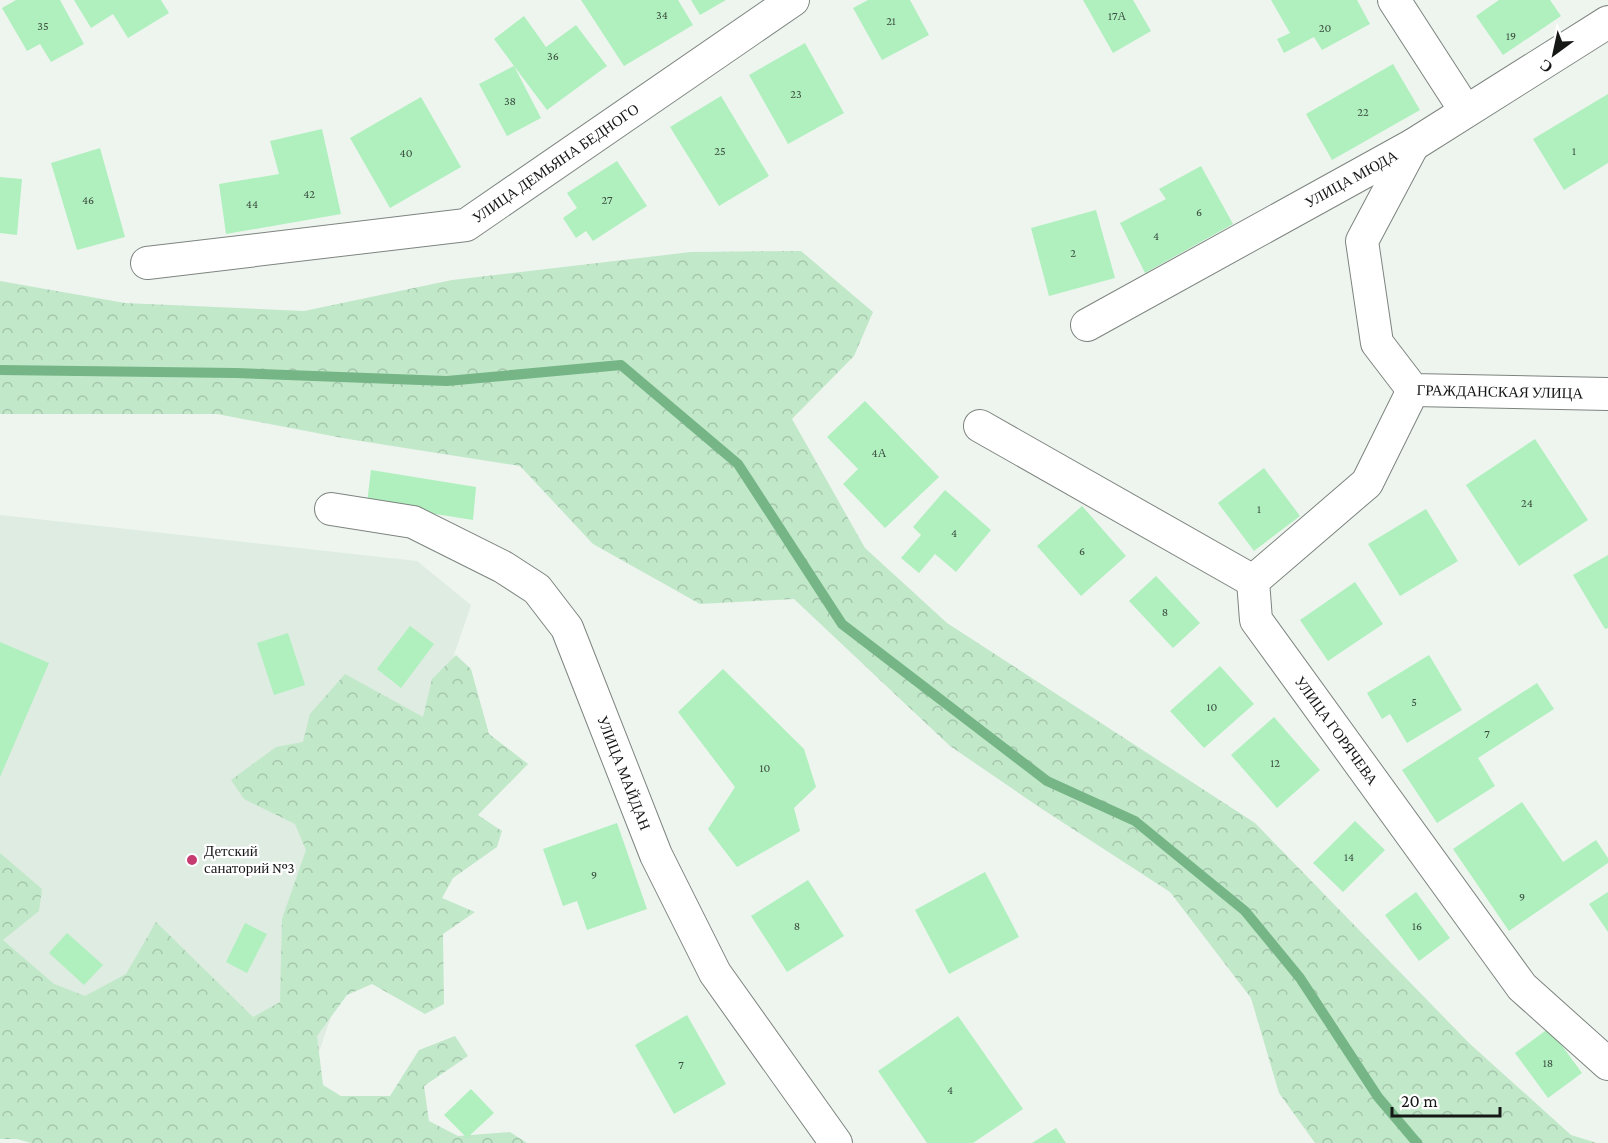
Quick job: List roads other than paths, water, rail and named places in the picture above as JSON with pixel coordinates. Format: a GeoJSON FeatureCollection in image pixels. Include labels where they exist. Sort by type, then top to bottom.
{"type":"FeatureCollection","features":[{"type":"Feature","properties":{"kind":"street","name":"УЛИЦА ДЕМЬЯНА БЕДНОГО"},"geometry":{"type":"LineString","coordinates":[[147,262],[466,225],[793,0]]}},
{"type":"Feature","properties":{"kind":"street"},"geometry":{"type":"LineString","coordinates":[[1394,0],[1465,110]]}},
{"type":"Feature","properties":{"kind":"street","name":"УЛИЦА МЮДА"},"geometry":{"type":"LineString","coordinates":[[1087,325],[1413,145],[1465,110],[1608,22]]}},
{"type":"Feature","properties":{"kind":"street","name":"ГРАЖДАНСКАЯ УЛИЦА"},"geometry":{"type":"LineString","coordinates":[[1413,145],[1362,241],[1377,343],[1413,390],[1608,394]]}},
{"type":"Feature","properties":{"kind":"street"},"geometry":{"type":"LineString","coordinates":[[980,426],[1253,581],[1367,483],[1413,390]]}},
{"type":"Feature","properties":{"kind":"street","name":"УЛИЦА МАЙДАН"},"geometry":{"type":"LineString","coordinates":[[331,509],[413,522],[503,567],[537,590],[567,628],[656,855],[715,973],[836,1143]]}},
{"type":"Feature","properties":{"kind":"street","name":"УЛИЦА ГОРЯЧЕВА"},"geometry":{"type":"LineString","coordinates":[[1253,581],[1257,620],[1522,987],[1608,1064]]}},
{"type":"Feature","properties":{"kind":"waterway"},"geometry":{"type":"LineString","coordinates":[[0,370],[236,373],[447,381],[621,365],[738,464],[842,624],[1047,781],[1135,821],[1245,911],[1300,978],[1378,1097],[1417,1143]]}},
{"type":"Feature","properties":{"kind":"place","name":"Детский санаторий №3"},"geometry":{"type":"Point","coordinates":[192,860]}}]}
